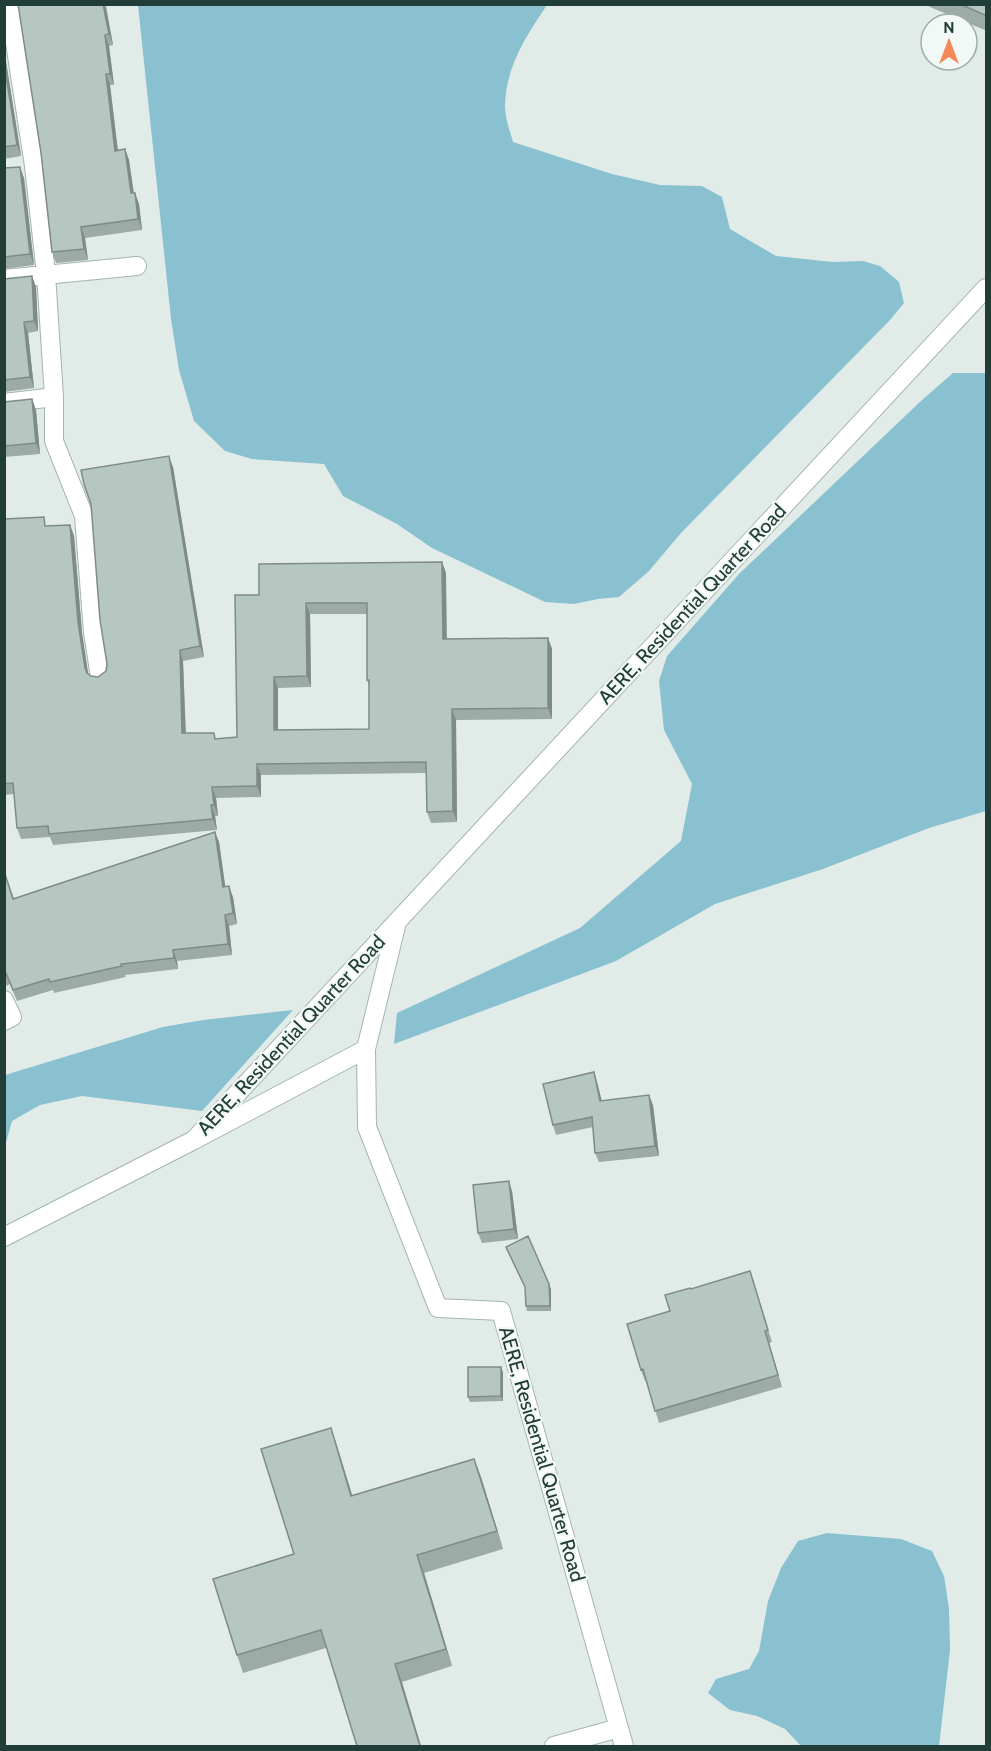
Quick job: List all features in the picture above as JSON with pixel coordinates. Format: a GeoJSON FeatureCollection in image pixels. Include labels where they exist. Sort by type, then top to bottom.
{"type":"FeatureCollection","features":[{"type":"Feature","properties":{"kind":"street"},"geometry":{"type":"LineString","coordinates":[[9,4],[12,69],[34,165],[46,274],[54,397],[54,441],[84,516],[93,632],[100,677]]}},
{"type":"Feature","properties":{"kind":"street"},"geometry":{"type":"LineString","coordinates":[[14,168],[34,165]]}},
{"type":"Feature","properties":{"kind":"street"},"geometry":{"type":"LineString","coordinates":[[4,279],[137,266]]}},
{"type":"Feature","properties":{"kind":"street","name":"AERE, Residential Quarter Road"},"geometry":{"type":"LineString","coordinates":[[194,1140],[987,288]]}},
{"type":"Feature","properties":{"kind":"street"},"geometry":{"type":"LineString","coordinates":[[4,403],[54,397]]}},
{"type":"Feature","properties":{"kind":"street","name":"AERE, Residential Quarter Road"},"geometry":{"type":"LineString","coordinates":[[398,920],[366,1050],[367,1127],[438,1308],[501,1311],[624,1746]]}},
{"type":"Feature","properties":{"kind":"street"},"geometry":{"type":"LineString","coordinates":[[4,1000],[12,1017],[4,1021]]}},
{"type":"Feature","properties":{"kind":"street","name":"AERE, Residential Quarter Road"},"geometry":{"type":"LineString","coordinates":[[194,1140],[366,1050]]}},
{"type":"Feature","properties":{"kind":"street"},"geometry":{"type":"LineString","coordinates":[[4,1237],[194,1140]]}},
{"type":"Feature","properties":{"kind":"street"},"geometry":{"type":"LineString","coordinates":[[554,1746],[619,1728]]}},
{"type":"Feature","properties":{"kind":"water"},"geometry":{"type":"Polygon","coordinates":[[[138,5],[547,5],[518,52],[509,77],[505,111],[513,142],[612,174],[660,185],[702,186],[722,197],[730,229],[776,256],[833,262],[863,261],[880,266],[899,282],[904,303],[681,533],[649,571],[619,597],[574,604],[545,602],[432,548],[397,524],[343,496],[324,464],[252,459],[225,451],[194,421],[179,370],[171,319],[138,5]]]}},
{"type":"Feature","properties":{"kind":"water"},"geometry":{"type":"Polygon","coordinates":[[[953,373],[986,373],[986,811],[929,828],[823,869],[715,904],[616,961],[394,1044],[397,1013],[580,928],[681,841],[692,784],[664,730],[659,681],[667,656],[739,574],[953,373]]]}},
{"type":"Feature","properties":{"kind":"water"},"geometry":{"type":"Polygon","coordinates":[[[293,1010],[202,1111],[82,1096],[40,1105],[12,1121],[5,1146],[5,1075],[163,1027],[293,1010]]]}},
{"type":"Feature","properties":{"kind":"water"},"geometry":{"type":"Polygon","coordinates":[[[827,1533],[901,1539],[932,1551],[944,1576],[949,1609],[950,1650],[939,1746],[801,1746],[785,1729],[757,1716],[730,1710],[708,1693],[716,1679],[749,1669],[759,1651],[768,1601],[781,1568],[798,1541],[827,1533]]]}},
{"type":"Feature","properties":{"kind":"building"},"geometry":{"type":"Polygon","coordinates":[[[18,4],[103,4],[109,34],[105,35],[110,74],[106,74],[115,151],[125,149],[131,193],[135,193],[138,219],[81,227],[84,249],[52,252],[41,153],[18,4]]]}},
{"type":"Feature","properties":{"kind":"building"},"geometry":{"type":"Polygon","coordinates":[[[960,4],[987,4],[987,16],[960,4]]]}},
{"type":"Feature","properties":{"kind":"building"},"geometry":{"type":"Polygon","coordinates":[[[4,63],[17,145],[4,147],[4,63]]]}},
{"type":"Feature","properties":{"kind":"building"},"geometry":{"type":"Polygon","coordinates":[[[20,167],[30,254],[4,257],[4,168],[20,167]]]}},
{"type":"Feature","properties":{"kind":"building"},"geometry":{"type":"Polygon","coordinates":[[[32,276],[34,321],[24,322],[30,377],[4,380],[4,279],[32,276]]]}},
{"type":"Feature","properties":{"kind":"building"},"geometry":{"type":"Polygon","coordinates":[[[32,399],[36,443],[4,446],[4,402],[32,399]]]}},
{"type":"Feature","properties":{"kind":"building"},"geometry":{"type":"Polygon","coordinates":[[[169,456],[200,646],[180,650],[182,733],[214,733],[215,739],[237,737],[235,595],[259,595],[259,564],[442,562],[443,639],[548,638],[548,708],[452,709],[453,811],[427,812],[426,762],[257,764],[257,786],[212,787],[213,819],[49,834],[48,826],[17,828],[13,783],[4,784],[5,519],[44,517],[45,526],[70,525],[78,622],[85,668],[91,676],[98,677],[106,671],[107,664],[100,620],[91,504],[81,470],[169,456]],[[306,603],[307,676],[274,677],[274,730],[369,729],[367,603],[306,603]]]}},
{"type":"Feature","properties":{"kind":"building"},"geometry":{"type":"Polygon","coordinates":[[[215,832],[223,887],[229,886],[233,913],[225,915],[228,944],[173,950],[174,958],[121,964],[122,966],[50,982],[49,979],[13,990],[6,973],[4,974],[4,871],[13,899],[215,832]]]}},
{"type":"Feature","properties":{"kind":"building"},"geometry":{"type":"Polygon","coordinates":[[[594,1072],[600,1101],[649,1095],[655,1146],[595,1153],[592,1117],[553,1125],[543,1084],[594,1072]]]}},
{"type":"Feature","properties":{"kind":"building"},"geometry":{"type":"Polygon","coordinates":[[[509,1181],[514,1229],[478,1233],[473,1185],[509,1181]]]}},
{"type":"Feature","properties":{"kind":"building"},"geometry":{"type":"Polygon","coordinates":[[[528,1236],[549,1284],[550,1306],[526,1306],[525,1287],[506,1247],[528,1236]]]}},
{"type":"Feature","properties":{"kind":"building"},"geometry":{"type":"Polygon","coordinates":[[[750,1271],[768,1330],[765,1331],[778,1375],[655,1411],[627,1324],[670,1311],[665,1295],[750,1271]]]}},
{"type":"Feature","properties":{"kind":"building"},"geometry":{"type":"Polygon","coordinates":[[[468,1367],[501,1367],[501,1396],[468,1397],[468,1367]]]}},
{"type":"Feature","properties":{"kind":"building"},"geometry":{"type":"Polygon","coordinates":[[[331,1428],[351,1496],[474,1459],[497,1531],[417,1555],[446,1649],[395,1664],[420,1746],[357,1746],[321,1630],[237,1655],[213,1579],[294,1554],[261,1449],[331,1428]]]}}]}
